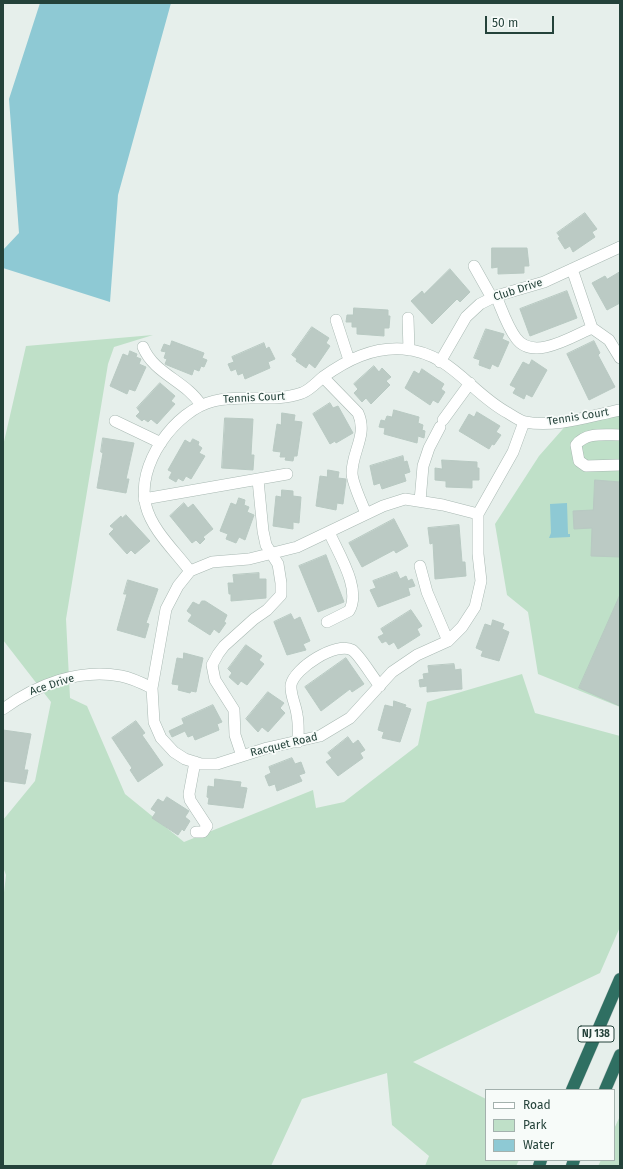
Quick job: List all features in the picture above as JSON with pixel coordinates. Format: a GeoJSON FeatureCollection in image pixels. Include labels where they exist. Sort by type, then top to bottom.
{"type":"FeatureCollection","features":[{"type":"Feature","properties":{"kind":"highway","name":"NJ 138"},"geometry":{"type":"LineString","coordinates":[[572,1089],[620,979]]}},
{"type":"Feature","properties":{"kind":"highway","name":"NJ 138"},"geometry":{"type":"LineString","coordinates":[[605,1089],[620,1055]]}},
{"type":"Feature","properties":{"kind":"street","name":"Club Drive"},"geometry":{"type":"LineString","coordinates":[[440,362],[466,317],[480,304],[494,297],[544,282],[620,247]]}},
{"type":"Feature","properties":{"kind":"street"},"geometry":{"type":"LineString","coordinates":[[474,266],[494,297],[517,340],[532,348],[551,346],[592,328]]}},
{"type":"Feature","properties":{"kind":"street"},"geometry":{"type":"LineString","coordinates":[[572,269],[592,328],[608,340],[620,358]]}},
{"type":"Feature","properties":{"kind":"street"},"geometry":{"type":"LineString","coordinates":[[408,318],[409,350]]}},
{"type":"Feature","properties":{"kind":"street"},"geometry":{"type":"LineString","coordinates":[[336,320],[349,360]]}},
{"type":"Feature","properties":{"kind":"street"},"geometry":{"type":"LineString","coordinates":[[143,347],[147,357],[160,370],[195,396],[201,405]]}},
{"type":"Feature","properties":{"kind":"street","name":"Tennis Court"},"geometry":{"type":"LineString","coordinates":[[190,571],[149,515],[144,499],[146,479],[153,457],[161,442],[182,417],[201,405],[225,399],[289,397],[304,392],[349,360],[367,353],[381,350],[409,350],[426,354],[454,369],[500,409],[524,422],[554,423],[620,410]]}},
{"type":"Feature","properties":{"kind":"street"},"geometry":{"type":"LineString","coordinates":[[324,377],[358,413],[361,420],[362,433],[353,462],[352,474],[366,514]]}},
{"type":"Feature","properties":{"kind":"street"},"geometry":{"type":"LineString","coordinates":[[420,501],[423,466],[429,448],[441,424],[470,383]]}},
{"type":"Feature","properties":{"kind":"street"},"geometry":{"type":"LineString","coordinates":[[115,421],[161,442]]}},
{"type":"Feature","properties":{"kind":"street"},"geometry":{"type":"LineString","coordinates":[[478,514],[514,452],[524,422]]}},
{"type":"Feature","properties":{"kind":"street"},"geometry":{"type":"LineString","coordinates":[[620,435],[587,436],[581,439],[576,445],[579,461],[586,466],[620,465]]}},
{"type":"Feature","properties":{"kind":"street"},"geometry":{"type":"LineString","coordinates":[[144,499],[287,474]]}},
{"type":"Feature","properties":{"kind":"street"},"geometry":{"type":"LineString","coordinates":[[242,756],[235,735],[234,710],[215,680],[212,665],[224,646],[254,619],[267,610],[281,595],[280,570],[266,545],[263,531],[258,480]]}},
{"type":"Feature","properties":{"kind":"street","name":"Racquet Road"},"geometry":{"type":"LineString","coordinates":[[404,499],[420,501],[478,514],[480,591],[470,617],[448,641],[407,661],[392,672],[357,712],[341,725],[320,736],[267,748],[216,764],[195,762],[174,752],[161,738],[154,722],[152,688],[166,609],[178,586],[190,571],[212,562],[249,559],[297,547],[366,514],[404,499]]}},
{"type":"Feature","properties":{"kind":"street"},"geometry":{"type":"LineString","coordinates":[[327,622],[348,611],[354,593],[352,584],[329,532]]}},
{"type":"Feature","properties":{"kind":"street"},"geometry":{"type":"LineString","coordinates":[[420,566],[426,592],[448,641]]}},
{"type":"Feature","properties":{"kind":"street"},"geometry":{"type":"LineString","coordinates":[[298,742],[298,714],[291,692],[291,685],[298,673],[313,660],[334,649],[345,647],[351,649],[359,655],[380,686]]}},
{"type":"Feature","properties":{"kind":"street","name":"Ace Drive"},"geometry":{"type":"LineString","coordinates":[[3,709],[24,694],[39,687],[84,675],[121,676],[152,688]]}},
{"type":"Feature","properties":{"kind":"street"},"geometry":{"type":"LineString","coordinates":[[195,762],[189,794],[190,800],[207,826],[203,832],[196,832]]}},
{"type":"Feature","properties":{"kind":"green space"},"geometry":{"type":"Polygon","coordinates":[[[153,335],[114,347],[108,364],[66,619],[70,698],[87,706],[125,794],[184,842],[313,790],[316,808],[344,802],[418,745],[427,702],[522,674],[535,713],[620,736],[620,927],[600,973],[413,1062],[485,1098],[485,1161],[518,1161],[516,1166],[425,1166],[429,1156],[392,1125],[387,1073],[302,1099],[271,1166],[3,1166],[3,901],[6,875],[3,867],[3,820],[35,781],[51,702],[3,640],[3,446],[26,346],[153,335]]]}},
{"type":"Feature","properties":{"kind":"green space"},"geometry":{"type":"Polygon","coordinates":[[[620,415],[620,707],[538,674],[528,612],[507,595],[495,524],[539,456],[569,422],[620,415]]]}},
{"type":"Feature","properties":{"kind":"green space"},"geometry":{"type":"Polygon","coordinates":[[[620,1116],[620,1166],[598,1166],[600,1161],[615,1161],[615,1127],[620,1116]]]}},
{"type":"Feature","properties":{"kind":"water"},"geometry":{"type":"Polygon","coordinates":[[[40,3],[171,3],[118,195],[110,302],[3,268],[3,250],[19,233],[9,99],[40,3]]]}},
{"type":"Feature","properties":{"kind":"water"},"geometry":{"type":"Polygon","coordinates":[[[567,503],[568,534],[570,534],[570,537],[549,538],[551,533],[550,504],[567,503]]]}},
{"type":"Feature","properties":{"kind":"building"},"geometry":{"type":"Polygon","coordinates":[[[585,213],[597,229],[592,232],[595,237],[573,252],[570,246],[565,249],[558,238],[560,237],[557,233],[585,213]]]}},
{"type":"Feature","properties":{"kind":"building"},"geometry":{"type":"Polygon","coordinates":[[[492,248],[527,248],[529,266],[524,266],[524,273],[498,274],[498,267],[492,268],[492,248]]]}},
{"type":"Feature","properties":{"kind":"building"},"geometry":{"type":"Polygon","coordinates":[[[450,269],[470,292],[460,302],[457,299],[432,324],[411,301],[422,291],[424,294],[450,269]]]}},
{"type":"Feature","properties":{"kind":"building"},"geometry":{"type":"Polygon","coordinates":[[[620,272],[620,303],[607,310],[592,283],[605,276],[607,279],[620,272]]]}},
{"type":"Feature","properties":{"kind":"building"},"geometry":{"type":"Polygon","coordinates":[[[567,291],[577,318],[530,336],[520,309],[567,291]]]}},
{"type":"Feature","properties":{"kind":"building"},"geometry":{"type":"Polygon","coordinates":[[[354,308],[388,310],[388,316],[390,316],[389,328],[384,328],[384,336],[357,334],[357,327],[352,327],[352,322],[346,322],[347,315],[353,315],[354,308]]]}},
{"type":"Feature","properties":{"kind":"building"},"geometry":{"type":"Polygon","coordinates":[[[312,327],[329,338],[326,343],[330,346],[315,368],[309,363],[306,368],[296,361],[297,359],[292,355],[312,327]]]}},
{"type":"Feature","properties":{"kind":"building"},"geometry":{"type":"Polygon","coordinates":[[[486,329],[504,334],[502,339],[509,342],[498,367],[492,364],[490,369],[479,365],[480,360],[474,358],[486,329]]]}},
{"type":"Feature","properties":{"kind":"building"},"geometry":{"type":"Polygon","coordinates":[[[172,341],[204,353],[202,358],[207,360],[204,367],[201,366],[199,371],[194,369],[192,375],[165,364],[167,359],[164,358],[166,352],[161,351],[164,344],[170,346],[172,341]]]}},
{"type":"Feature","properties":{"kind":"building"},"geometry":{"type":"Polygon","coordinates":[[[594,341],[600,353],[598,355],[615,387],[589,400],[567,354],[594,341]]]}},
{"type":"Feature","properties":{"kind":"building"},"geometry":{"type":"Polygon","coordinates":[[[264,343],[266,349],[269,347],[275,359],[268,362],[270,368],[245,379],[243,373],[238,375],[236,369],[231,371],[228,364],[234,362],[232,357],[264,343]]]}},
{"type":"Feature","properties":{"kind":"building"},"geometry":{"type":"Polygon","coordinates":[[[130,351],[137,354],[136,357],[141,359],[139,364],[146,367],[135,391],[129,389],[127,394],[110,386],[123,354],[128,356],[130,351]]]}},
{"type":"Feature","properties":{"kind":"building"},"geometry":{"type":"Polygon","coordinates":[[[532,360],[547,370],[532,397],[526,394],[524,399],[513,393],[516,388],[510,385],[523,362],[529,365],[532,360]]]}},
{"type":"Feature","properties":{"kind":"building"},"geometry":{"type":"Polygon","coordinates":[[[374,366],[379,372],[382,368],[391,377],[386,381],[390,385],[371,404],[366,398],[362,402],[354,393],[358,389],[354,384],[374,366]]]}},
{"type":"Feature","properties":{"kind":"building"},"geometry":{"type":"Polygon","coordinates":[[[422,369],[444,384],[441,389],[445,392],[438,403],[433,400],[430,405],[405,388],[414,371],[419,374],[422,369]]]}},
{"type":"Feature","properties":{"kind":"building"},"geometry":{"type":"Polygon","coordinates":[[[160,383],[175,396],[171,401],[175,404],[157,424],[151,419],[148,422],[144,419],[142,421],[136,416],[140,412],[137,408],[160,383]]]}},
{"type":"Feature","properties":{"kind":"building"},"geometry":{"type":"Polygon","coordinates":[[[330,403],[333,408],[338,406],[353,433],[336,443],[335,441],[330,444],[313,414],[330,403]]]}},
{"type":"Feature","properties":{"kind":"building"},"geometry":{"type":"Polygon","coordinates":[[[394,410],[419,417],[418,423],[423,425],[422,430],[425,431],[424,438],[418,436],[417,443],[384,434],[385,428],[379,427],[381,420],[385,421],[387,416],[392,417],[394,410]]]}},
{"type":"Feature","properties":{"kind":"building"},"geometry":{"type":"Polygon","coordinates":[[[477,412],[500,426],[496,432],[501,435],[489,449],[459,431],[469,414],[474,417],[477,412]]]}},
{"type":"Feature","properties":{"kind":"building"},"geometry":{"type":"Polygon","coordinates":[[[282,413],[295,415],[294,421],[302,422],[297,456],[294,456],[293,461],[285,460],[286,457],[280,457],[281,452],[273,451],[277,424],[281,425],[282,413]]]}},
{"type":"Feature","properties":{"kind":"building"},"geometry":{"type":"Polygon","coordinates":[[[225,418],[253,419],[251,455],[254,455],[253,470],[222,468],[225,418]]]}},
{"type":"Feature","properties":{"kind":"building"},"geometry":{"type":"Polygon","coordinates":[[[103,438],[134,443],[126,479],[129,479],[126,493],[97,488],[103,453],[101,452],[103,438]]]}},
{"type":"Feature","properties":{"kind":"building"},"geometry":{"type":"Polygon","coordinates":[[[193,439],[199,442],[198,445],[202,448],[199,453],[205,456],[191,479],[186,476],[183,481],[178,478],[176,482],[169,478],[172,472],[168,470],[185,440],[190,443],[193,439]]]}},
{"type":"Feature","properties":{"kind":"building"},"geometry":{"type":"Polygon","coordinates":[[[403,456],[404,462],[407,461],[410,472],[404,474],[406,481],[382,489],[380,483],[374,485],[370,466],[403,456]]]}},
{"type":"Feature","properties":{"kind":"building"},"geometry":{"type":"Polygon","coordinates":[[[442,460],[477,462],[477,468],[479,468],[479,480],[472,480],[472,488],[446,487],[446,481],[435,480],[435,468],[442,469],[442,460]]]}},
{"type":"Feature","properties":{"kind":"building"},"geometry":{"type":"Polygon","coordinates":[[[328,470],[339,472],[338,478],[346,479],[343,504],[337,503],[336,510],[316,506],[320,476],[327,477],[328,470]]]}},
{"type":"Feature","properties":{"kind":"building"},"geometry":{"type":"Polygon","coordinates":[[[595,480],[620,482],[620,557],[591,556],[592,528],[574,529],[573,511],[593,510],[595,480]]]}},
{"type":"Feature","properties":{"kind":"building"},"geometry":{"type":"Polygon","coordinates":[[[282,490],[293,491],[293,496],[301,497],[299,523],[293,522],[293,529],[273,526],[276,496],[281,497],[282,490]]]}},
{"type":"Feature","properties":{"kind":"building"},"geometry":{"type":"Polygon","coordinates":[[[239,498],[245,500],[244,505],[249,507],[247,512],[254,515],[245,540],[239,537],[236,543],[226,539],[228,534],[220,531],[231,503],[236,505],[239,498]]]}},
{"type":"Feature","properties":{"kind":"building"},"geometry":{"type":"Polygon","coordinates":[[[184,503],[188,508],[193,504],[213,529],[203,537],[205,539],[200,544],[196,540],[192,543],[170,516],[184,503]]]}},
{"type":"Feature","properties":{"kind":"building"},"geometry":{"type":"Polygon","coordinates":[[[126,515],[150,541],[135,554],[131,550],[127,554],[109,534],[114,529],[110,526],[121,516],[122,518],[126,515]]]}},
{"type":"Feature","properties":{"kind":"building"},"geometry":{"type":"Polygon","coordinates":[[[394,519],[408,546],[396,553],[394,550],[362,567],[349,543],[394,519]]]}},
{"type":"Feature","properties":{"kind":"building"},"geometry":{"type":"Polygon","coordinates":[[[459,525],[462,562],[465,562],[466,576],[435,579],[433,543],[430,544],[428,528],[459,525]]]}},
{"type":"Feature","properties":{"kind":"building"},"geometry":{"type":"Polygon","coordinates":[[[326,555],[344,602],[318,612],[299,566],[326,555]]]}},
{"type":"Feature","properties":{"kind":"building"},"geometry":{"type":"Polygon","coordinates":[[[397,572],[400,579],[406,576],[408,581],[412,579],[415,586],[408,588],[410,595],[378,607],[370,590],[376,588],[373,581],[397,572]]]}},
{"type":"Feature","properties":{"kind":"building"},"geometry":{"type":"Polygon","coordinates":[[[259,573],[259,579],[266,579],[266,598],[231,601],[228,583],[234,583],[233,575],[259,573]]]}},
{"type":"Feature","properties":{"kind":"building"},"geometry":{"type":"Polygon","coordinates":[[[128,580],[158,589],[146,623],[149,624],[145,638],[117,630],[127,594],[124,594],[128,580]]]}},
{"type":"Feature","properties":{"kind":"building"},"geometry":{"type":"Polygon","coordinates":[[[620,595],[620,706],[579,688],[620,595]]]}},
{"type":"Feature","properties":{"kind":"building"},"geometry":{"type":"Polygon","coordinates":[[[202,601],[205,601],[227,615],[224,622],[226,623],[219,633],[214,629],[210,635],[188,621],[192,615],[187,611],[193,602],[199,605],[202,601]]]}},
{"type":"Feature","properties":{"kind":"building"},"geometry":{"type":"Polygon","coordinates":[[[411,610],[422,626],[417,629],[420,635],[398,649],[394,642],[389,645],[386,641],[382,643],[378,637],[384,634],[381,629],[411,610]]]}},
{"type":"Feature","properties":{"kind":"building"},"geometry":{"type":"Polygon","coordinates":[[[291,614],[294,620],[300,617],[310,641],[303,644],[306,650],[287,655],[274,622],[291,614]]]}},
{"type":"Feature","properties":{"kind":"building"},"geometry":{"type":"Polygon","coordinates":[[[493,620],[504,624],[502,629],[509,632],[499,661],[481,656],[483,651],[476,648],[485,624],[491,626],[493,620]]]}},
{"type":"Feature","properties":{"kind":"building"},"geometry":{"type":"Polygon","coordinates":[[[246,645],[262,656],[259,660],[264,664],[247,685],[241,681],[238,685],[229,677],[232,673],[228,669],[246,645]]]}},
{"type":"Feature","properties":{"kind":"building"},"geometry":{"type":"Polygon","coordinates":[[[184,653],[203,658],[196,692],[191,691],[190,693],[178,690],[179,685],[172,684],[177,658],[183,659],[184,653]]]}},
{"type":"Feature","properties":{"kind":"building"},"geometry":{"type":"Polygon","coordinates":[[[346,658],[364,684],[352,692],[350,689],[321,711],[305,687],[346,658]]]}},
{"type":"Feature","properties":{"kind":"building"},"geometry":{"type":"Polygon","coordinates":[[[454,664],[455,670],[461,669],[462,689],[427,692],[427,686],[420,687],[419,680],[424,679],[423,674],[429,673],[428,666],[454,664]]]}},
{"type":"Feature","properties":{"kind":"building"},"geometry":{"type":"Polygon","coordinates":[[[268,692],[284,703],[280,708],[285,713],[268,732],[262,727],[258,732],[246,719],[268,692]]]}},
{"type":"Feature","properties":{"kind":"building"},"geometry":{"type":"Polygon","coordinates":[[[394,701],[406,705],[405,707],[411,709],[400,742],[382,738],[384,732],[378,730],[385,705],[393,707],[394,701]]]}},
{"type":"Feature","properties":{"kind":"building"},"geometry":{"type":"Polygon","coordinates":[[[213,705],[222,722],[217,724],[219,730],[195,740],[193,735],[188,737],[185,731],[172,737],[169,731],[184,724],[182,719],[213,705]]]}},
{"type":"Feature","properties":{"kind":"building"},"geometry":{"type":"Polygon","coordinates":[[[136,721],[145,733],[142,735],[163,765],[138,782],[130,770],[132,768],[112,738],[136,721]]]}},
{"type":"Feature","properties":{"kind":"building"},"geometry":{"type":"Polygon","coordinates":[[[3,730],[31,734],[24,770],[28,770],[25,784],[3,781],[3,730]]]}},
{"type":"Feature","properties":{"kind":"building"},"geometry":{"type":"Polygon","coordinates":[[[348,737],[353,744],[358,740],[365,750],[360,753],[363,758],[338,776],[326,762],[332,758],[328,753],[348,737]]]}},
{"type":"Feature","properties":{"kind":"building"},"geometry":{"type":"Polygon","coordinates":[[[292,758],[295,764],[301,762],[305,773],[299,775],[302,781],[277,791],[275,784],[269,786],[265,776],[271,773],[269,767],[292,758]]]}},
{"type":"Feature","properties":{"kind":"building"},"geometry":{"type":"Polygon","coordinates":[[[215,779],[241,782],[240,787],[247,788],[243,808],[208,804],[208,786],[214,787],[215,779]]]}},
{"type":"Feature","properties":{"kind":"building"},"geometry":{"type":"Polygon","coordinates":[[[167,797],[189,811],[185,817],[190,821],[184,831],[182,829],[178,835],[152,818],[156,812],[151,809],[158,799],[163,802],[167,797]]]}}]}
